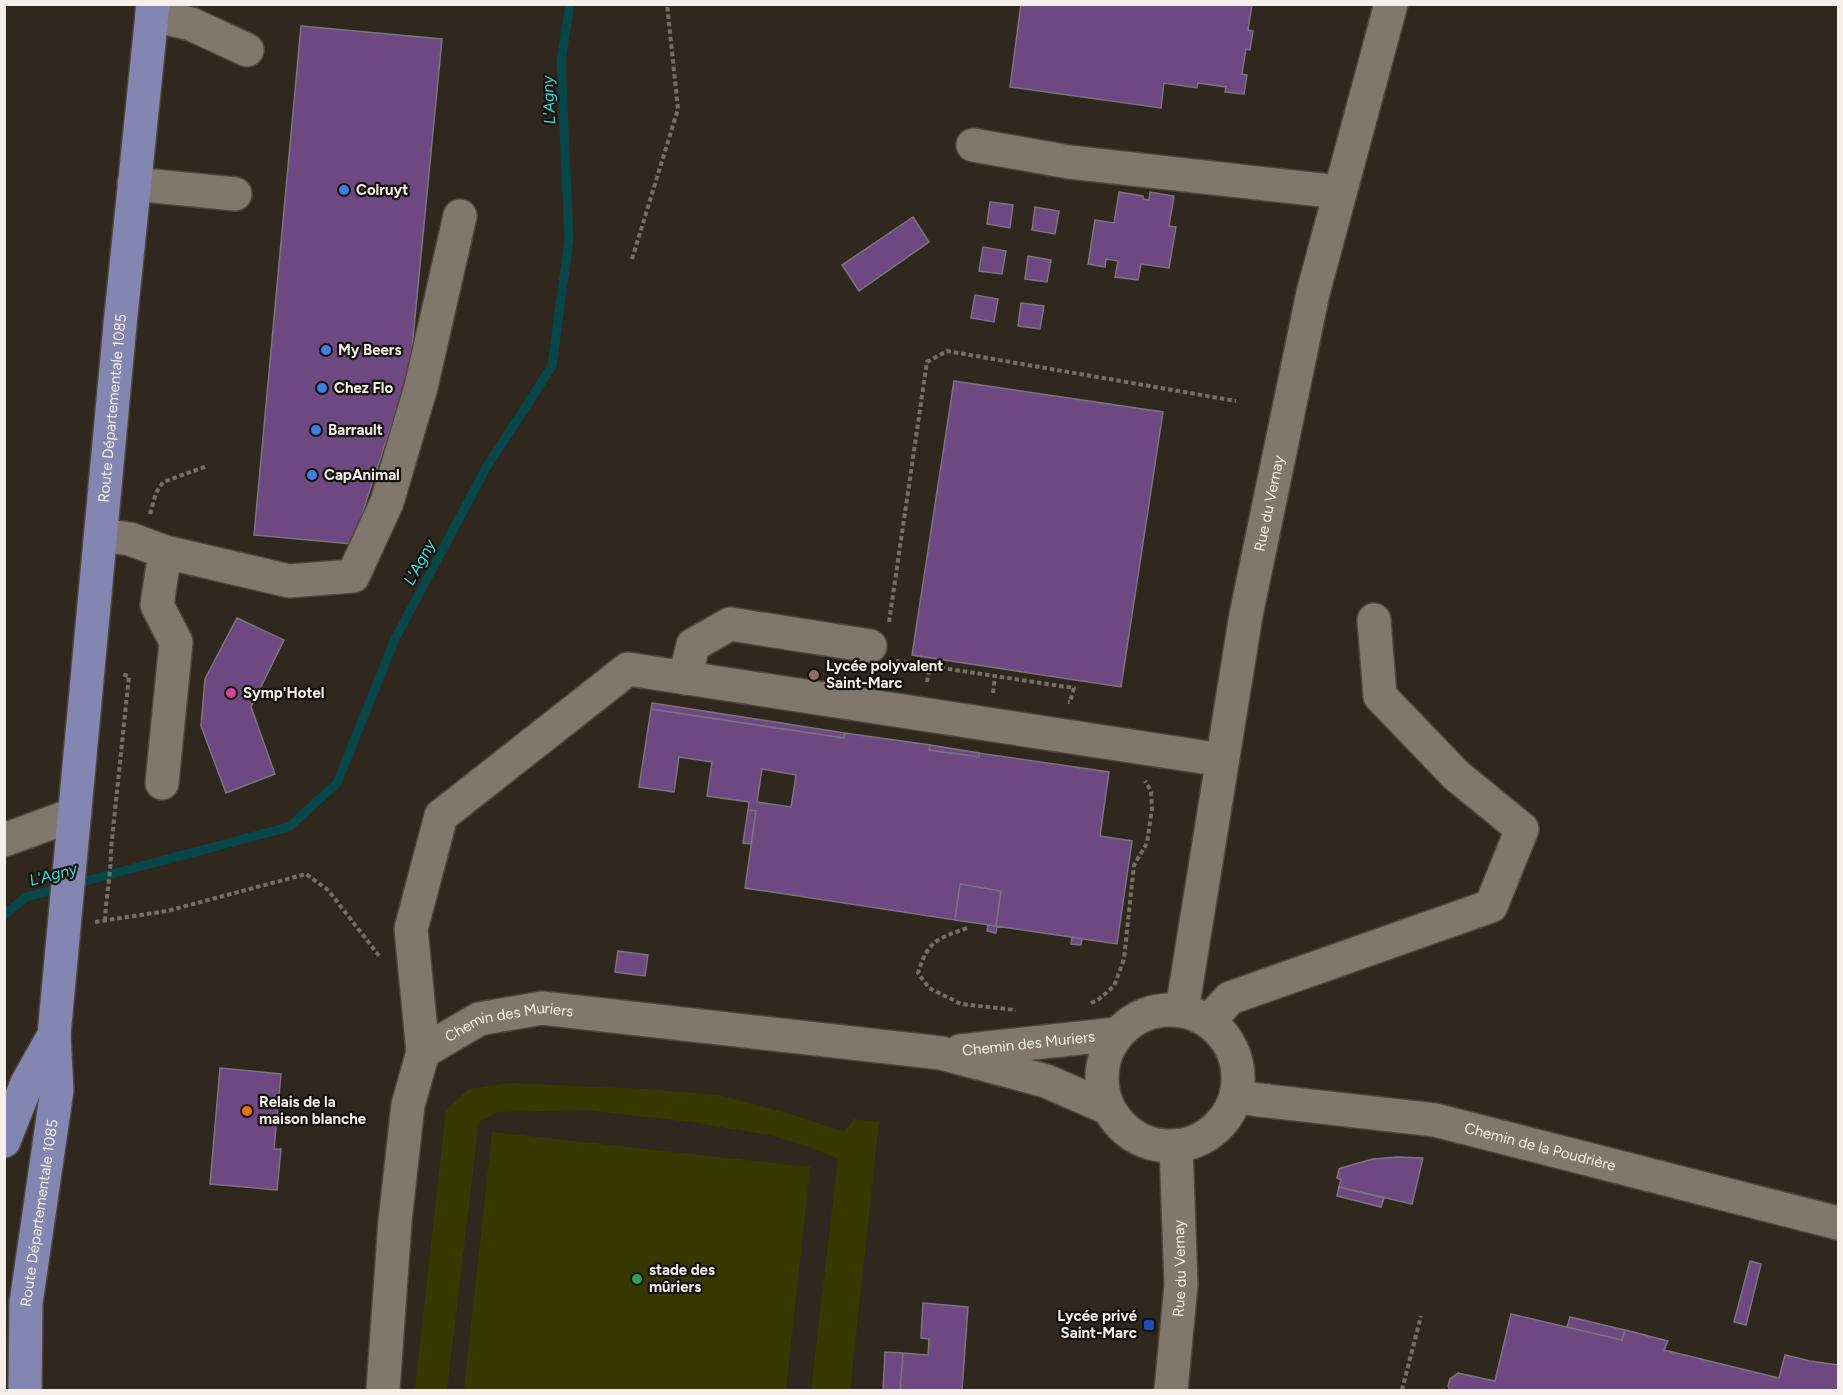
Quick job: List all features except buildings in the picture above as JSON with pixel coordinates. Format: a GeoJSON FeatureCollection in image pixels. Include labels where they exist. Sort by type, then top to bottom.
{"type":"FeatureCollection","features":[{"type":"Feature","properties":{"kind":"main road","name":"Route Départementale 1085"},"geometry":{"type":"LineString","coordinates":[[25,1390],[26,1303],[57,1090],[54,1035],[152,10]]}},
{"type":"Feature","properties":{"kind":"main road"},"geometry":{"type":"LineString","coordinates":[[4,1141],[27,1083],[54,1035]]}},
{"type":"Feature","properties":{"kind":"street","name":"Rue du Vernay"},"geometry":{"type":"LineString","coordinates":[[1196,1016],[1222,760],[1246,615],[1313,293],[1391,4]]}},
{"type":"Feature","properties":{"kind":"street"},"geometry":{"type":"LineString","coordinates":[[152,10],[191,24],[247,50]]}},
{"type":"Feature","properties":{"kind":"street"},"geometry":{"type":"LineString","coordinates":[[973,146],[1069,162],[1339,192]]}},
{"type":"Feature","properties":{"kind":"street"},"geometry":{"type":"LineString","coordinates":[[134,184],[235,194]]}},
{"type":"Feature","properties":{"kind":"street"},"geometry":{"type":"LineString","coordinates":[[101,535],[130,539],[153,548],[289,581],[353,576],[387,502],[421,387],[460,216]]}},
{"type":"Feature","properties":{"kind":"street"},"geometry":{"type":"LineString","coordinates":[[153,548],[157,605],[176,642],[162,783]]}},
{"type":"Feature","properties":{"kind":"street"},"geometry":{"type":"LineString","coordinates":[[1196,1016],[1230,998],[1491,906],[1522,828],[1456,775],[1380,696],[1374,620]]}},
{"type":"Feature","properties":{"kind":"street"},"geometry":{"type":"LineString","coordinates":[[685,678],[693,645],[730,624],[883,642]]}},
{"type":"Feature","properties":{"kind":"street"},"geometry":{"type":"LineString","coordinates":[[383,1390],[395,1221],[408,1105],[423,1052],[411,929],[441,816],[628,669],[1222,760]]}},
{"type":"Feature","properties":{"kind":"street"},"geometry":{"type":"LineString","coordinates":[[4,840],[73,829]]}},
{"type":"Feature","properties":{"kind":"street","name":"Chemin des Muriers"},"geometry":{"type":"LineString","coordinates":[[423,1052],[479,1019],[542,1008],[941,1053],[1046,1081],[1108,1108]]}},
{"type":"Feature","properties":{"kind":"street"},"geometry":{"type":"LineString","coordinates":[[1158,1010],[1196,1016],[1228,1041],[1238,1068],[1237,1096],[1228,1115],[1215,1131],[1197,1142],[1176,1147],[1149,1144],[1125,1131],[1108,1108],[1101,1084],[1104,1057],[1116,1034],[1135,1018],[1158,1010]]}},
{"type":"Feature","properties":{"kind":"street","name":"Chemin des Muriers"},"geometry":{"type":"LineString","coordinates":[[941,1053],[1116,1034]]}},
{"type":"Feature","properties":{"kind":"street","name":"Chemin de la Poudrière"},"geometry":{"type":"LineString","coordinates":[[1237,1096],[1435,1120],[1839,1222]]}},
{"type":"Feature","properties":{"kind":"street","name":"Rue du Vernay"},"geometry":{"type":"LineString","coordinates":[[1171,1390],[1181,1285],[1176,1147]]}},
{"type":"Feature","properties":{"kind":"path"},"geometry":{"type":"LineString","coordinates":[[632,259],[678,109],[667,4]]}},
{"type":"Feature","properties":{"kind":"path"},"geometry":{"type":"LineString","coordinates":[[1059,702],[1070,702],[1074,688],[895,660],[883,642],[927,362],[947,351],[1236,401]]}},
{"type":"Feature","properties":{"kind":"path"},"geometry":{"type":"LineString","coordinates":[[153,548],[156,494],[163,482],[207,466]]}},
{"type":"Feature","properties":{"kind":"path"},"geometry":{"type":"LineString","coordinates":[[89,663],[129,676],[105,921]]}},
{"type":"Feature","properties":{"kind":"path"},"geometry":{"type":"LineString","coordinates":[[923,714],[930,666]]}},
{"type":"Feature","properties":{"kind":"path"},"geometry":{"type":"LineString","coordinates":[[1082,1006],[1098,1000],[1114,986],[1124,959],[1134,865],[1147,843],[1152,809],[1151,791],[1142,778]]}},
{"type":"Feature","properties":{"kind":"path"},"geometry":{"type":"LineString","coordinates":[[65,919],[105,921],[167,911],[306,874],[328,890],[390,970],[416,975]]}},
{"type":"Feature","properties":{"kind":"path"},"geometry":{"type":"LineString","coordinates":[[967,928],[939,939],[924,952],[918,973],[928,988],[961,1004],[1023,1010]]}},
{"type":"Feature","properties":{"kind":"path"},"geometry":{"type":"LineString","coordinates":[[1402,1390],[1420,1316]]}},
{"type":"Feature","properties":{"kind":"green space"},"geometry":{"type":"Polygon","coordinates":[[[509,1083],[719,1095],[787,1113],[845,1132],[854,1119],[879,1122],[850,1390],[811,1390],[838,1159],[769,1135],[690,1122],[587,1110],[499,1112],[479,1121],[447,1390],[415,1390],[446,1110],[469,1089],[509,1083]]]}},
{"type":"Feature","properties":{"kind":"green space","name":"stade des mûriers"},"geometry":{"type":"Polygon","coordinates":[[[492,1132],[810,1167],[786,1390],[464,1390],[492,1132]]]}},
{"type":"Feature","properties":{"kind":"waterway","name":"L'Agny"},"geometry":{"type":"LineString","coordinates":[[74,884],[289,827],[337,783],[395,639],[486,468],[552,366],[569,240],[561,60],[570,4]]}},
{"type":"Feature","properties":{"kind":"waterway","name":"L'Agny"},"geometry":{"type":"LineString","coordinates":[[4,915],[26,897],[60,888]]}},
{"type":"Feature","properties":{"kind":"place","name":"Colruyt"},"geometry":{"type":"Point","coordinates":[344,190]}},
{"type":"Feature","properties":{"kind":"place","name":"My Beers"},"geometry":{"type":"Point","coordinates":[326,350]}},
{"type":"Feature","properties":{"kind":"place","name":"Chez Flo"},"geometry":{"type":"Point","coordinates":[322,388]}},
{"type":"Feature","properties":{"kind":"place","name":"Barrault"},"geometry":{"type":"Point","coordinates":[316,430]}},
{"type":"Feature","properties":{"kind":"place","name":"CapAnimal"},"geometry":{"type":"Point","coordinates":[312,475]}},
{"type":"Feature","properties":{"kind":"place","name":"Lycée polyvalent Saint-Marc"},"geometry":{"type":"Point","coordinates":[814,675]}},
{"type":"Feature","properties":{"kind":"place","name":"Symp'Hotel"},"geometry":{"type":"Point","coordinates":[231,693]}},
{"type":"Feature","properties":{"kind":"place","name":"Relais de la maison blanche"},"geometry":{"type":"Point","coordinates":[247,1111]}},
{"type":"Feature","properties":{"kind":"place","name":"stade des mûriers"},"geometry":{"type":"Point","coordinates":[637,1279]}},
{"type":"Feature","properties":{"kind":"place","name":"Lycée privé Saint-Marc"},"geometry":{"type":"Point","coordinates":[1149,1325]}}]}
